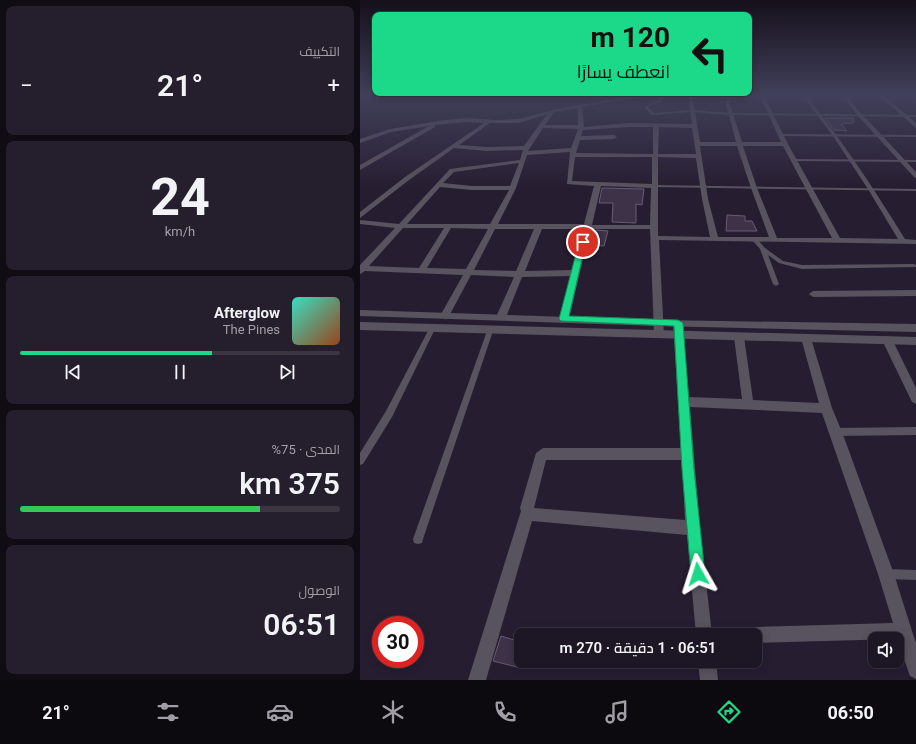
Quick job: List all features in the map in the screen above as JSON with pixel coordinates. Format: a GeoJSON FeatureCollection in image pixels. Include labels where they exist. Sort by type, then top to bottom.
{"type":"FeatureCollection","features":[{"type":"Feature","properties":{"kind":"street"},"geometry":{"type":"LineString","coordinates":[[360,140],[390,131],[422,126]]}},
{"type":"Feature","properties":{"kind":"street"},"geometry":{"type":"LineString","coordinates":[[360,168],[433,126]]}},
{"type":"Feature","properties":{"kind":"street"},"geometry":{"type":"LineString","coordinates":[[360,216],[378,199],[413,173],[484,126]]}},
{"type":"Feature","properties":{"kind":"street"},"geometry":{"type":"LineString","coordinates":[[445,316],[467,272],[513,188],[524,161],[526,151],[542,126],[581,128],[638,126]]}},
{"type":"Feature","properties":{"kind":"street"},"geometry":{"type":"LineString","coordinates":[[656,126],[654,227],[659,335]]}},
{"type":"Feature","properties":{"kind":"street"},"geometry":{"type":"LineString","coordinates":[[684,126],[694,126],[705,199],[714,238]]}},
{"type":"Feature","properties":{"kind":"street"},"geometry":{"type":"LineString","coordinates":[[734,126],[754,188],[774,240]]}},
{"type":"Feature","properties":{"kind":"street"},"geometry":{"type":"LineString","coordinates":[[776,126],[808,188],[838,240]]}},
{"type":"Feature","properties":{"kind":"street"},"geometry":{"type":"LineString","coordinates":[[827,126],[871,189],[903,242]]}},
{"type":"Feature","properties":{"kind":"street"},"geometry":{"type":"LineString","coordinates":[[870,126],[904,161],[916,176]]}},
{"type":"Feature","properties":{"kind":"street"},"geometry":{"type":"LineString","coordinates":[[581,128],[579,138],[573,152],[569,183],[655,186]]}},
{"type":"Feature","properties":{"kind":"street"},"geometry":{"type":"LineString","coordinates":[[579,138],[614,137]]}},
{"type":"Feature","properties":{"kind":"street"},"geometry":{"type":"LineString","coordinates":[[697,144],[785,144]]}},
{"type":"Feature","properties":{"kind":"street"},"geometry":{"type":"LineString","coordinates":[[454,146],[526,151],[655,156],[699,156]]}},
{"type":"Feature","properties":{"kind":"street"},"geometry":{"type":"LineString","coordinates":[[361,269],[452,170],[524,161]]}},
{"type":"Feature","properties":{"kind":"street"},"geometry":{"type":"LineString","coordinates":[[564,319],[598,184]]}},
{"type":"Feature","properties":{"kind":"street"},"geometry":{"type":"LineString","coordinates":[[438,185],[472,188],[513,188]]}},
{"type":"Feature","properties":{"kind":"street"},"geometry":{"type":"LineString","coordinates":[[360,222],[400,226],[654,227]]}},
{"type":"Feature","properties":{"kind":"street"},"geometry":{"type":"LineString","coordinates":[[422,269],[449,226]]}},
{"type":"Feature","properties":{"kind":"street"},"geometry":{"type":"LineString","coordinates":[[501,317],[539,227]]}},
{"type":"Feature","properties":{"kind":"street"},"geometry":{"type":"LineString","coordinates":[[655,238],[916,242]]}},
{"type":"Feature","properties":{"kind":"street"},"geometry":{"type":"LineString","coordinates":[[361,269],[422,269],[520,274],[575,273]]}},
{"type":"Feature","properties":{"kind":"street"},"geometry":{"type":"LineString","coordinates":[[813,294],[916,293]]}},
{"type":"Feature","properties":{"kind":"street"},"geometry":{"type":"LineString","coordinates":[[360,313],[659,323],[679,329],[739,337],[916,341]]}},
{"type":"Feature","properties":{"kind":"street"},"geometry":{"type":"LineString","coordinates":[[360,326],[659,335],[679,329],[916,328]]}},
{"type":"Feature","properties":{"kind":"street"},"geometry":{"type":"LineString","coordinates":[[679,329],[693,528],[703,628]]}},
{"type":"Feature","properties":{"kind":"street"},"geometry":{"type":"LineString","coordinates":[[739,337],[748,405]]}},
{"type":"Feature","properties":{"kind":"street"},"geometry":{"type":"LineString","coordinates":[[806,338],[826,408],[836,432],[886,574],[916,670]]}},
{"type":"Feature","properties":{"kind":"street"},"geometry":{"type":"LineString","coordinates":[[887,340],[916,399]]}},
{"type":"Feature","properties":{"kind":"street"},"geometry":{"type":"LineString","coordinates":[[684,402],[826,408]]}},
{"type":"Feature","properties":{"kind":"street"},"geometry":{"type":"LineString","coordinates":[[477,680],[528,512],[527,508],[540,457],[543,454],[687,454]]}},
{"type":"Feature","properties":{"kind":"street"},"geometry":{"type":"LineString","coordinates":[[528,512],[530,514],[556,517],[693,528]]}},
{"type":"Feature","properties":{"kind":"street"},"geometry":{"type":"LineString","coordinates":[[762,635],[904,631]]}},
{"type":"Feature","properties":{"kind":"street"},"geometry":{"type":"LineString","coordinates":[[708,668],[709,680]]}},
{"type":"Feature","properties":{"kind":"lane"},"geometry":{"type":"LineString","coordinates":[[781,136],[916,136]]}},
{"type":"Feature","properties":{"kind":"lane"},"geometry":{"type":"LineString","coordinates":[[793,160],[916,161]]}},
{"type":"Feature","properties":{"kind":"lane"},"geometry":{"type":"LineString","coordinates":[[655,186],[916,190]]}},
{"type":"Feature","properties":{"kind":"lane"},"geometry":{"type":"LineString","coordinates":[[755,240],[763,249],[781,262],[802,267],[914,266]]}},
{"type":"Feature","properties":{"kind":"lane"},"geometry":{"type":"LineString","coordinates":[[763,249],[776,284]]}},
{"type":"Feature","properties":{"kind":"lane"},"geometry":{"type":"LineString","coordinates":[[360,461],[389,414],[432,328]]}},
{"type":"Feature","properties":{"kind":"lane"},"geometry":{"type":"LineString","coordinates":[[418,539],[490,331]]}},
{"type":"Feature","properties":{"kind":"lane"},"geometry":{"type":"LineString","coordinates":[[836,432],[916,431]]}},
{"type":"Feature","properties":{"kind":"lane"},"geometry":{"type":"LineString","coordinates":[[886,574],[916,575]]}},
{"type":"Feature","properties":{"kind":"building"},"geometry":{"type":"Polygon","coordinates":[[[831,126],[842,126],[847,131],[834,130],[831,126]]]}},
{"type":"Feature","properties":{"kind":"building"},"geometry":{"type":"Polygon","coordinates":[[[602,188],[644,189],[642,205],[636,204],[636,223],[612,222],[613,203],[599,203],[602,188]]]}},
{"type":"Feature","properties":{"kind":"building"},"geometry":{"type":"Polygon","coordinates":[[[727,215],[745,216],[745,221],[752,221],[757,231],[726,231],[727,215]]]}},
{"type":"Feature","properties":{"kind":"building"},"geometry":{"type":"Polygon","coordinates":[[[596,230],[608,231],[604,246],[589,245],[596,230]]]}},
{"type":"Feature","properties":{"kind":"building"},"geometry":{"type":"Polygon","coordinates":[[[501,636],[514,640],[514,666],[493,661],[501,636]]]}},
{"type":"Feature","properties":{"kind":"route"},"geometry":{"type":"LineString","coordinates":[[583,242],[564,319],[678,323],[688,469],[698,574]]}}]}
